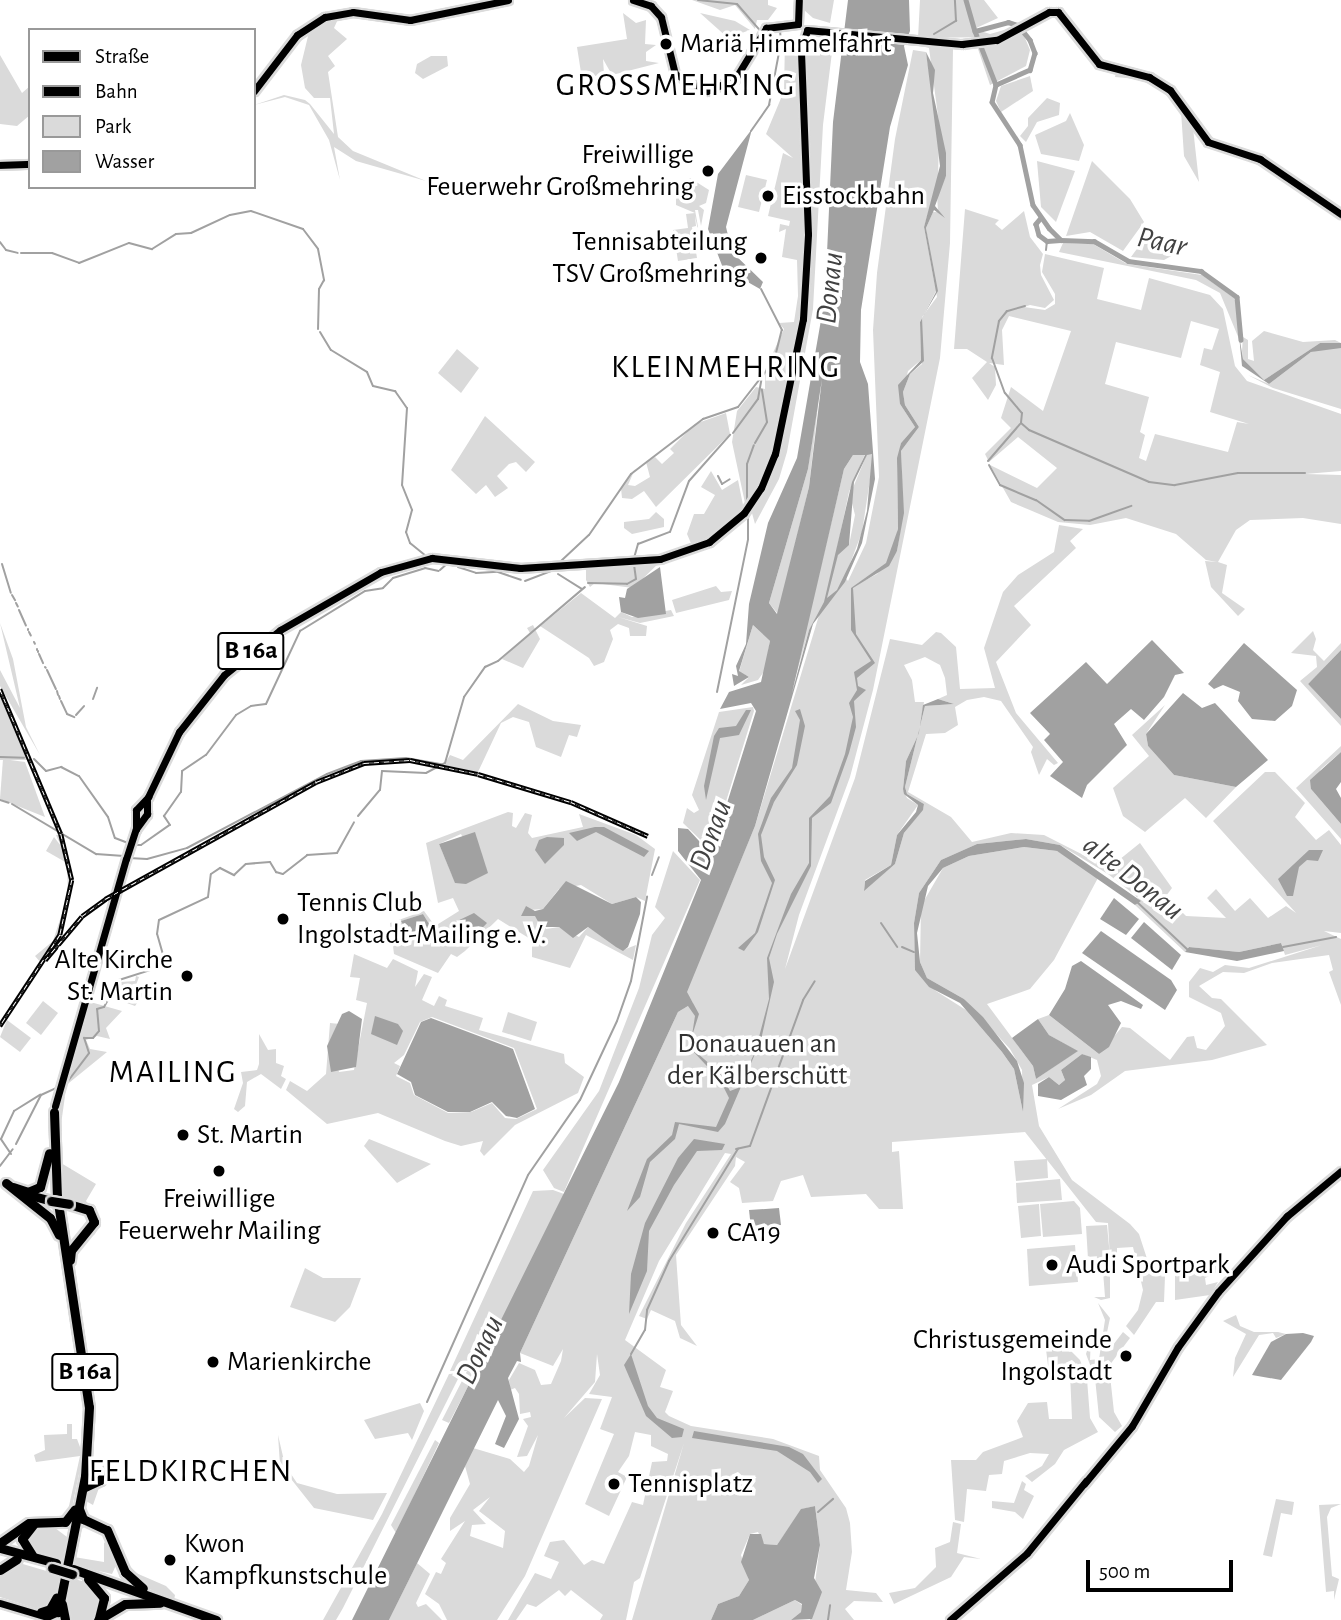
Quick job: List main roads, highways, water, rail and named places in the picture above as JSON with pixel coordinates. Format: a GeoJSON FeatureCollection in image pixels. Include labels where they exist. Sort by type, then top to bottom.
{"type":"FeatureCollection","features":[{"type":"Feature","properties":{"kind":"highway","name":"B 16a"},"geometry":{"type":"LineString","coordinates":[[54,1109],[51,1132],[63,1250],[79,1356],[75,1363],[81,1369],[86,1427],[77,1508]]}},
{"type":"Feature","properties":{"kind":"highway","name":"B 16a"},"geometry":{"type":"LineString","coordinates":[[51,1616],[61,1589],[77,1508],[87,1479],[89,1407],[60,1215],[54,1109]]}},
{"type":"Feature","properties":{"kind":"highway"},"geometry":{"type":"LineString","coordinates":[[6,1183],[31,1192],[41,1185],[51,1132]]}},
{"type":"Feature","properties":{"kind":"highway"},"geometry":{"type":"LineString","coordinates":[[6,1183],[51,1201],[92,1212],[94,1226],[71,1250],[71,1285]]}},
{"type":"Feature","properties":{"kind":"highway"},"geometry":{"type":"LineString","coordinates":[[6,1183],[53,1222],[63,1250]]}},
{"type":"Feature","properties":{"kind":"highway"},"geometry":{"type":"LineString","coordinates":[[60,1215],[69,1233],[86,1235]]}},
{"type":"Feature","properties":{"kind":"highway"},"geometry":{"type":"LineString","coordinates":[[87,1479],[100,1480],[110,1467]]}},
{"type":"Feature","properties":{"kind":"highway"},"geometry":{"type":"LineString","coordinates":[[0,1543],[22,1527],[38,1523],[65,1522],[77,1508],[88,1522],[107,1530],[131,1580],[157,1599]]}},
{"type":"Feature","properties":{"kind":"highway"},"geometry":{"type":"LineString","coordinates":[[50,1523],[65,1531],[71,1538],[79,1524],[88,1522]]}},
{"type":"Feature","properties":{"kind":"highway"},"geometry":{"type":"LineString","coordinates":[[38,1523],[25,1530],[22,1539],[27,1551],[54,1565]]}},
{"type":"Feature","properties":{"kind":"highway"},"geometry":{"type":"LineString","coordinates":[[0,1551],[40,1559]]}},
{"type":"Feature","properties":{"kind":"highway"},"geometry":{"type":"LineString","coordinates":[[0,1551],[17,1559],[54,1565]]}},
{"type":"Feature","properties":{"kind":"highway"},"geometry":{"type":"LineString","coordinates":[[0,1551],[72,1570],[157,1599],[202,1620]]}},
{"type":"Feature","properties":{"kind":"highway"},"geometry":{"type":"LineString","coordinates":[[91,1577],[113,1574],[118,1557]]}},
{"type":"Feature","properties":{"kind":"highway"},"geometry":{"type":"LineString","coordinates":[[0,1570],[17,1559]]}},
{"type":"Feature","properties":{"kind":"highway"},"geometry":{"type":"LineString","coordinates":[[72,1570],[157,1599]]}},
{"type":"Feature","properties":{"kind":"highway"},"geometry":{"type":"LineString","coordinates":[[91,1577],[104,1598],[98,1620]]}},
{"type":"Feature","properties":{"kind":"highway"},"geometry":{"type":"LineString","coordinates":[[51,1616],[61,1589]]}},
{"type":"Feature","properties":{"kind":"highway"},"geometry":{"type":"LineString","coordinates":[[61,1589],[65,1620]]}},
{"type":"Feature","properties":{"kind":"highway"},"geometry":{"type":"LineString","coordinates":[[98,1620],[125,1604],[157,1599]]}},
{"type":"Feature","properties":{"kind":"highway"},"geometry":{"type":"LineString","coordinates":[[186,1611],[216,1620]]}},
{"type":"Feature","properties":{"kind":"main road"},"geometry":{"type":"LineString","coordinates":[[633,0],[651,6],[661,17],[677,75],[704,90],[729,83],[763,31],[800,29],[911,42],[970,44],[986,42],[1049,12],[1058,12],[1100,64],[1149,77],[1170,90],[1208,142],[1266,162],[1341,214]]}},
{"type":"Feature","properties":{"kind":"main road","name":"B 16a"},"geometry":{"type":"LineString","coordinates":[[54,1109],[58,1088],[143,808],[183,726],[232,667],[281,630],[403,562],[432,558],[497,567],[582,566],[691,551],[717,537],[751,505],[780,435],[803,319],[808,234],[799,0]]}},
{"type":"Feature","properties":{"kind":"main road"},"geometry":{"type":"LineString","coordinates":[[256,88],[300,32],[325,17],[353,12],[411,20],[499,1]]}},
{"type":"Feature","properties":{"kind":"main road"},"geometry":{"type":"LineString","coordinates":[[0,165],[28,164]]}},
{"type":"Feature","properties":{"kind":"main road"},"geometry":{"type":"LineString","coordinates":[[950,1620],[1018,1563],[1118,1441],[1200,1315],[1300,1203],[1340,1172]]}},
{"type":"Feature","properties":{"kind":"main road"},"geometry":{"type":"LineString","coordinates":[[0,1602],[51,1616]]}},
{"type":"Feature","properties":{"kind":"water","name":"Donau"},"geometry":{"type":"Polygon","coordinates":[[[848,0],[909,0],[910,31],[904,46],[908,65],[890,127],[861,310],[860,362],[868,384],[875,479],[862,543],[845,582],[813,624],[755,826],[687,992],[699,1014],[692,1037],[695,1016],[688,1006],[678,1012],[520,1353],[521,1362],[517,1361],[508,1378],[519,1419],[504,1448],[495,1444],[506,1416],[498,1400],[389,1620],[352,1620],[619,1082],[701,880],[678,851],[678,828],[688,829],[711,854],[756,711],[751,703],[720,709],[729,692],[761,682],[770,641],[753,625],[739,671],[749,677],[734,686],[732,674],[738,676],[736,666],[746,644],[749,604],[768,523],[797,458],[825,297],[833,122],[848,0]],[[822,379],[808,469],[769,603],[777,614],[809,487],[822,379]],[[872,454],[867,455],[854,482],[849,545],[838,555],[827,598],[837,590],[857,549],[867,511],[872,454]],[[853,455],[844,469],[792,693],[809,630],[824,602],[852,482],[865,455],[853,455]]]}},
{"type":"Feature","properties":{"kind":"water"},"geometry":{"type":"Polygon","coordinates":[[[926,52],[935,70],[933,93],[946,153],[946,176],[935,206],[945,218],[934,210],[926,228],[938,291],[923,316],[936,292],[924,227],[940,166],[926,52]]]}},
{"type":"Feature","properties":{"kind":"water"},"geometry":{"type":"Polygon","coordinates":[[[752,129],[726,227],[732,252],[763,282],[760,289],[723,268],[708,229],[718,174],[752,129]]]}},
{"type":"Feature","properties":{"kind":"water"},"geometry":{"type":"Polygon","coordinates":[[[922,318],[924,361],[910,374],[903,392],[905,405],[919,427],[901,451],[904,513],[897,551],[889,566],[853,588],[856,634],[875,663],[857,678],[858,686],[866,690],[854,701],[856,727],[849,753],[831,803],[812,818],[811,866],[777,934],[769,958],[774,982],[761,1040],[725,1124],[718,1132],[679,1124],[675,1139],[650,1162],[640,1197],[627,1211],[647,1159],[672,1135],[675,1122],[716,1127],[729,1098],[720,1080],[690,1048],[691,1040],[696,1052],[721,1074],[730,1091],[738,1088],[755,1052],[769,999],[767,958],[791,894],[809,863],[809,818],[830,796],[845,754],[853,717],[849,703],[857,690],[854,672],[871,661],[851,630],[851,588],[886,563],[898,529],[897,458],[901,443],[915,427],[900,404],[898,385],[921,360],[922,318]]]}},
{"type":"Feature","properties":{"kind":"water"},"geometry":{"type":"Polygon","coordinates":[[[1239,335],[1243,359],[1264,380],[1320,343],[1341,343],[1341,348],[1311,352],[1269,384],[1242,366],[1239,335]]]}},
{"type":"Feature","properties":{"kind":"water"},"geometry":{"type":"Polygon","coordinates":[[[660,567],[666,614],[638,618],[621,612],[619,597],[625,598],[627,589],[660,567]]]}},
{"type":"Feature","properties":{"kind":"water"},"geometry":{"type":"Polygon","coordinates":[[[1152,640],[1184,673],[1175,675],[1164,697],[1144,720],[1131,709],[1114,724],[1127,745],[1087,785],[1082,798],[1050,776],[1063,762],[1044,740],[1050,734],[1030,713],[1086,662],[1107,684],[1152,640]]]}},
{"type":"Feature","properties":{"kind":"water"},"geometry":{"type":"Polygon","coordinates":[[[1244,643],[1297,690],[1292,706],[1275,721],[1252,719],[1238,701],[1240,692],[1223,685],[1214,689],[1208,684],[1244,643]]]}},
{"type":"Feature","properties":{"kind":"water"},"geometry":{"type":"Polygon","coordinates":[[[1341,650],[1341,719],[1308,684],[1341,650]]]}},
{"type":"Feature","properties":{"kind":"water"},"geometry":{"type":"Polygon","coordinates":[[[1183,693],[1202,708],[1215,703],[1268,760],[1236,787],[1174,775],[1148,746],[1146,734],[1183,693]]]}},
{"type":"Feature","properties":{"kind":"water"},"geometry":{"type":"Polygon","coordinates":[[[938,699],[954,704],[925,706],[920,727],[923,705],[938,699]]]}},
{"type":"Feature","properties":{"kind":"water"},"geometry":{"type":"Polygon","coordinates":[[[800,709],[805,726],[797,765],[774,802],[761,835],[764,857],[775,880],[758,932],[744,951],[738,948],[755,933],[772,883],[761,861],[758,834],[771,798],[792,768],[800,720],[795,711],[800,709]]]}},
{"type":"Feature","properties":{"kind":"water"},"geometry":{"type":"Polygon","coordinates":[[[746,710],[751,710],[739,735],[720,738],[706,800],[704,786],[714,736],[719,728],[736,726],[746,710]]]}},
{"type":"Feature","properties":{"kind":"water"},"geometry":{"type":"Polygon","coordinates":[[[918,736],[905,787],[907,794],[924,804],[923,810],[904,833],[895,864],[864,891],[865,881],[891,865],[897,835],[916,812],[918,805],[904,794],[903,789],[906,761],[918,736]]]}},
{"type":"Feature","properties":{"kind":"water"},"geometry":{"type":"Polygon","coordinates":[[[1341,752],[1341,782],[1336,789],[1341,798],[1341,824],[1311,789],[1310,780],[1341,752]]]}},
{"type":"Feature","properties":{"kind":"water"},"geometry":{"type":"Polygon","coordinates":[[[604,827],[649,851],[644,857],[596,832],[577,841],[569,833],[604,827]]]}},
{"type":"Feature","properties":{"kind":"water"},"geometry":{"type":"Polygon","coordinates":[[[475,832],[488,873],[466,884],[455,883],[439,844],[475,832]]]}},
{"type":"Feature","properties":{"kind":"water"},"geometry":{"type":"Polygon","coordinates":[[[547,837],[564,838],[564,845],[545,864],[535,850],[539,840],[547,837]]]}},
{"type":"Feature","properties":{"kind":"water"},"geometry":{"type":"Polygon","coordinates":[[[1026,839],[1060,845],[1141,901],[1135,905],[1057,851],[1024,847],[969,856],[943,868],[928,886],[917,933],[920,962],[927,978],[964,999],[983,1017],[1017,1061],[1024,1083],[1023,1112],[1014,1069],[1002,1052],[960,1003],[929,987],[915,970],[914,923],[919,893],[941,860],[977,844],[1026,839]]]}},
{"type":"Feature","properties":{"kind":"water"},"geometry":{"type":"Polygon","coordinates":[[[1309,850],[1323,850],[1318,861],[1307,860],[1299,867],[1293,896],[1287,896],[1278,879],[1309,850]]]}},
{"type":"Feature","properties":{"kind":"water"},"geometry":{"type":"Polygon","coordinates":[[[566,881],[612,904],[636,897],[641,902],[640,914],[628,947],[623,951],[588,927],[573,938],[559,927],[541,927],[535,916],[521,916],[526,906],[535,911],[543,909],[566,881]]]}},
{"type":"Feature","properties":{"kind":"water"},"geometry":{"type":"Polygon","coordinates":[[[1114,898],[1139,919],[1126,935],[1100,919],[1114,898]]]}},
{"type":"Feature","properties":{"kind":"water"},"geometry":{"type":"Polygon","coordinates":[[[474,913],[487,923],[469,942],[451,924],[474,913]]]}},
{"type":"Feature","properties":{"kind":"water"},"geometry":{"type":"Polygon","coordinates":[[[423,914],[439,940],[435,946],[409,934],[401,921],[423,914]]]}},
{"type":"Feature","properties":{"kind":"water"},"geometry":{"type":"Polygon","coordinates":[[[1144,922],[1181,955],[1172,970],[1131,938],[1144,922]]]}},
{"type":"Feature","properties":{"kind":"water"},"geometry":{"type":"Polygon","coordinates":[[[1101,931],[1171,980],[1177,990],[1165,1010],[1082,953],[1101,931]]]}},
{"type":"Feature","properties":{"kind":"water"},"geometry":{"type":"Polygon","coordinates":[[[1281,943],[1284,951],[1237,961],[1185,952],[1189,947],[1239,952],[1281,943]]]}},
{"type":"Feature","properties":{"kind":"water"},"geometry":{"type":"Polygon","coordinates":[[[1081,961],[1143,1005],[1141,1009],[1121,1001],[1108,1005],[1121,1023],[1109,1047],[1099,1054],[1049,1015],[1065,989],[1072,966],[1081,961]]]}},
{"type":"Feature","properties":{"kind":"water"},"geometry":{"type":"Polygon","coordinates":[[[349,1011],[362,1019],[356,1067],[331,1072],[327,1046],[342,1014],[349,1011]]]}},
{"type":"Feature","properties":{"kind":"water"},"geometry":{"type":"Polygon","coordinates":[[[375,1016],[398,1024],[403,1031],[397,1045],[371,1034],[375,1016]]]}},
{"type":"Feature","properties":{"kind":"water"},"geometry":{"type":"Polygon","coordinates":[[[431,1018],[513,1049],[535,1109],[517,1118],[506,1116],[492,1102],[470,1112],[448,1112],[415,1095],[411,1082],[397,1074],[421,1022],[431,1018]]]}},
{"type":"Feature","properties":{"kind":"water"},"geometry":{"type":"Polygon","coordinates":[[[1038,1019],[1049,1035],[1078,1051],[1036,1079],[1033,1066],[1012,1038],[1038,1019]]]}},
{"type":"Feature","properties":{"kind":"water"},"geometry":{"type":"Polygon","coordinates":[[[1082,1054],[1091,1057],[1091,1069],[1084,1076],[1087,1085],[1061,1100],[1038,1096],[1038,1084],[1049,1077],[1059,1085],[1065,1080],[1061,1070],[1082,1054]]]}},
{"type":"Feature","properties":{"kind":"water"},"geometry":{"type":"Polygon","coordinates":[[[694,1139],[725,1144],[722,1150],[697,1151],[674,1185],[649,1231],[647,1271],[629,1314],[631,1274],[645,1223],[678,1158],[694,1139]]]}},
{"type":"Feature","properties":{"kind":"water"},"geometry":{"type":"Polygon","coordinates":[[[779,1208],[781,1225],[751,1228],[749,1210],[779,1208]]]}},
{"type":"Feature","properties":{"kind":"water"},"geometry":{"type":"Polygon","coordinates":[[[1303,1333],[1314,1336],[1281,1380],[1252,1375],[1271,1342],[1286,1334],[1303,1333]]]}},
{"type":"Feature","properties":{"kind":"water"},"geometry":{"type":"Polygon","coordinates":[[[631,1354],[648,1406],[657,1418],[684,1429],[682,1437],[672,1438],[646,1416],[624,1365],[631,1354]]]}},
{"type":"Feature","properties":{"kind":"water"},"geometry":{"type":"Polygon","coordinates":[[[694,1431],[789,1447],[803,1454],[822,1479],[818,1483],[810,1472],[777,1451],[692,1438],[694,1431]]]}},
{"type":"Feature","properties":{"kind":"water"},"geometry":{"type":"Polygon","coordinates":[[[815,1506],[820,1545],[814,1578],[822,1592],[812,1619],[791,1620],[801,1612],[802,1604],[795,1600],[753,1620],[711,1620],[718,1604],[739,1596],[749,1580],[741,1562],[750,1534],[761,1534],[764,1544],[777,1545],[801,1509],[815,1506]]]}},
{"type":"Feature","properties":{"kind":"waterway"},"geometry":{"type":"LineString","coordinates":[[698,0],[737,4],[760,30]]}},
{"type":"Feature","properties":{"kind":"waterway"},"geometry":{"type":"LineString","coordinates":[[934,34],[956,21],[955,0]]}},
{"type":"Feature","properties":{"kind":"waterway","name":"Paar"},"geometry":{"type":"LineString","coordinates":[[966,0],[975,31],[1008,22],[1018,25],[1030,40],[1035,53],[1030,70],[996,85],[992,102],[1020,145],[1033,205],[1049,228],[1061,240],[1094,241],[1128,261],[1201,271],[1237,297],[1241,340]]}},
{"type":"Feature","properties":{"kind":"waterway"},"geometry":{"type":"LineString","coordinates":[[751,131],[769,105],[781,42],[780,31],[765,32]]}},
{"type":"Feature","properties":{"kind":"waterway","name":"Paar"},"geometry":{"type":"LineString","coordinates":[[975,31],[996,85]]}},
{"type":"Feature","properties":{"kind":"waterway"},"geometry":{"type":"LineString","coordinates":[[21,253],[52,253],[79,263],[129,243],[152,249],[176,234],[191,233],[230,215],[251,211],[303,229],[318,249],[324,280],[319,289],[318,329]]}},
{"type":"Feature","properties":{"kind":"waterway","name":"Paar"},"geometry":{"type":"LineString","coordinates":[[1041,218],[1036,224],[1039,235],[1047,241],[1060,240]]}},
{"type":"Feature","properties":{"kind":"waterway","name":"alte Donau"},"geometry":{"type":"LineString","coordinates":[[1046,250],[1047,241]]}},
{"type":"Feature","properties":{"kind":"waterway"},"geometry":{"type":"LineString","coordinates":[[0,242],[6,250],[18,253]]}},
{"type":"Feature","properties":{"kind":"waterway"},"geometry":{"type":"LineString","coordinates":[[561,561],[589,535],[631,474],[703,419],[738,407],[774,361],[782,330],[761,289]]}},
{"type":"Feature","properties":{"kind":"waterway","name":"alte Donau"},"geometry":{"type":"LineString","coordinates":[[1025,306],[1007,311],[999,321],[992,358],[1005,393],[1022,413],[1021,423],[1029,430],[1149,482],[1175,485],[1238,473],[1305,473]]}},
{"type":"Feature","properties":{"kind":"waterway"},"geometry":{"type":"LineString","coordinates":[[320,332],[331,350],[367,372],[373,386],[395,391],[407,408],[402,485],[412,510],[406,532],[410,543],[426,556]]}},
{"type":"Feature","properties":{"kind":"waterway"},"geometry":{"type":"LineString","coordinates":[[733,433],[758,399],[762,377]]}},
{"type":"Feature","properties":{"kind":"waterway"},"geometry":{"type":"LineString","coordinates":[[755,443],[767,422],[762,389]]}},
{"type":"Feature","properties":{"kind":"waterway"},"geometry":{"type":"LineString","coordinates":[[988,461],[1020,424]]}},
{"type":"Feature","properties":{"kind":"waterway"},"geometry":{"type":"LineString","coordinates":[[634,558],[638,544],[670,532],[689,481],[730,435]]}},
{"type":"Feature","properties":{"kind":"waterway"},"geometry":{"type":"LineString","coordinates":[[747,505],[747,464],[754,445]]}},
{"type":"Feature","properties":{"kind":"waterway"},"geometry":{"type":"LineString","coordinates":[[989,465],[1000,485],[1036,500],[1065,520],[1089,521],[1131,506]]}},
{"type":"Feature","properties":{"kind":"waterway"},"geometry":{"type":"LineString","coordinates":[[718,476],[722,484],[730,479]]}},
{"type":"Feature","properties":{"kind":"waterway"},"geometry":{"type":"LineString","coordinates":[[717,692],[748,539],[748,514]]}},
{"type":"Feature","properties":{"kind":"waterway"},"geometry":{"type":"LineString","coordinates":[[2,564],[11,593]]}},
{"type":"Feature","properties":{"kind":"waterway"},"geometry":{"type":"LineString","coordinates":[[440,570],[447,564],[456,566]]}},
{"type":"Feature","properties":{"kind":"waterway"},"geometry":{"type":"LineString","coordinates":[[588,583],[627,584],[636,579],[634,564]]}},
{"type":"Feature","properties":{"kind":"waterway"},"geometry":{"type":"LineString","coordinates":[[458,567],[476,573],[498,572],[521,580]]}},
{"type":"Feature","properties":{"kind":"waterway"},"geometry":{"type":"LineString","coordinates":[[133,845],[141,845],[170,825],[164,816],[181,792],[182,771],[206,755],[236,715],[251,706],[266,704],[300,631],[365,591],[383,588],[393,578],[425,568],[439,571]]}},
{"type":"Feature","properties":{"kind":"waterway"},"geometry":{"type":"LineString","coordinates":[[525,581],[557,569]]}},
{"type":"Feature","properties":{"kind":"waterway"},"geometry":{"type":"LineString","coordinates":[[558,574],[582,589]]}},
{"type":"Feature","properties":{"kind":"waterway"},"geometry":{"type":"LineString","coordinates":[[358,816],[380,790],[382,771],[426,773],[445,763],[464,697],[485,667],[498,661],[585,587]]}},
{"type":"Feature","properties":{"kind":"waterway"},"geometry":{"type":"LineString","coordinates":[[12,595],[15,600]]}},
{"type":"Feature","properties":{"kind":"waterway"},"geometry":{"type":"LineString","coordinates":[[16,603],[18,607]]}},
{"type":"Feature","properties":{"kind":"waterway"},"geometry":{"type":"LineString","coordinates":[[19,610],[26,626]]}},
{"type":"Feature","properties":{"kind":"waterway"},"geometry":{"type":"LineString","coordinates":[[29,632],[31,636]]}},
{"type":"Feature","properties":{"kind":"waterway"},"geometry":{"type":"LineString","coordinates":[[39,654],[43,663]]}},
{"type":"Feature","properties":{"kind":"waterway"},"geometry":{"type":"LineString","coordinates":[[47,670],[56,689]]}},
{"type":"Feature","properties":{"kind":"waterway"},"geometry":{"type":"LineString","coordinates":[[93,699],[97,688]]}},
{"type":"Feature","properties":{"kind":"waterway"},"geometry":{"type":"LineString","coordinates":[[57,691],[58,695]]}},
{"type":"Feature","properties":{"kind":"waterway"},"geometry":{"type":"LineString","coordinates":[[61,701],[67,714],[74,717]]}},
{"type":"Feature","properties":{"kind":"waterway"},"geometry":{"type":"LineString","coordinates":[[76,715],[84,706]]}},
{"type":"Feature","properties":{"kind":"waterway"},"geometry":{"type":"LineString","coordinates":[[0,757],[24,758]]}},
{"type":"Feature","properties":{"kind":"waterway"},"geometry":{"type":"LineString","coordinates":[[129,858],[147,859],[187,848],[327,774],[361,761],[406,758],[441,764]]}},
{"type":"Feature","properties":{"kind":"waterway"},"geometry":{"type":"LineString","coordinates":[[34,759],[46,771],[61,767],[79,776],[108,817],[115,838],[128,843]]}},
{"type":"Feature","properties":{"kind":"waterway"},"geometry":{"type":"LineString","coordinates":[[0,800],[9,803]]}},
{"type":"Feature","properties":{"kind":"waterway"},"geometry":{"type":"LineString","coordinates":[[12,804],[96,854],[124,856]]}},
{"type":"Feature","properties":{"kind":"waterway"},"geometry":{"type":"LineString","coordinates":[[65,1085],[89,1053],[84,1038],[93,1038],[99,1031],[97,1009],[104,1007],[119,980],[166,965],[157,934],[159,920],[208,897],[211,874],[220,868],[234,875],[246,864],[270,862],[276,872],[283,874],[307,855],[337,853],[354,822]]}},
{"type":"Feature","properties":{"kind":"waterway"},"geometry":{"type":"LineString","coordinates":[[652,875],[659,857]]}},
{"type":"Feature","properties":{"kind":"waterway","name":"Donau"},"geometry":{"type":"LineString","coordinates":[[427,1402],[528,1175],[580,1100],[617,1021],[631,981],[647,897]]}},
{"type":"Feature","properties":{"kind":"waterway","name":"alte Donau"},"geometry":{"type":"LineString","coordinates":[[1136,901],[1188,950]]}},
{"type":"Feature","properties":{"kind":"waterway"},"geometry":{"type":"LineString","coordinates":[[881,923],[897,947]]}},
{"type":"Feature","properties":{"kind":"waterway","name":"alte Donau"},"geometry":{"type":"LineString","coordinates":[[1283,947],[1336,937]]}},
{"type":"Feature","properties":{"kind":"waterway"},"geometry":{"type":"LineString","coordinates":[[902,947],[914,952]]}},
{"type":"Feature","properties":{"kind":"waterway"},"geometry":{"type":"LineString","coordinates":[[736,1149],[750,1146],[803,1000],[815,981]]}},
{"type":"Feature","properties":{"kind":"waterway"},"geometry":{"type":"LineString","coordinates":[[16,1144],[41,1095],[56,1088]]}},
{"type":"Feature","properties":{"kind":"waterway"},"geometry":{"type":"LineString","coordinates":[[11,1154],[1,1139],[14,1111],[40,1095]]}},
{"type":"Feature","properties":{"kind":"waterway"},"geometry":{"type":"LineString","coordinates":[[0,1166],[13,1149]]}},
{"type":"Feature","properties":{"kind":"waterway"},"geometry":{"type":"LineString","coordinates":[[631,1354],[645,1330],[647,1310],[669,1261],[738,1149]]}},
{"type":"Feature","properties":{"kind":"waterway"},"geometry":{"type":"LineString","coordinates":[[818,1512],[833,1499]]}},
{"type":"Feature","properties":{"kind":"waterway"},"geometry":{"type":"LineString","coordinates":[[828,1620],[830,1605]]}},
{"type":"Feature","properties":{"kind":"railway"},"geometry":{"type":"LineString","coordinates":[[0,689],[61,834],[72,880],[60,935],[0,1026]]}},
{"type":"Feature","properties":{"kind":"railway"},"geometry":{"type":"LineString","coordinates":[[45,960],[82,916],[105,899],[316,782],[364,763],[410,760],[478,774],[571,802],[648,836]]}},
{"type":"Feature","properties":{"kind":"place","name":"Mariä Himmelfahrt"},"geometry":{"type":"Point","coordinates":[666,44]}},
{"type":"Feature","properties":{"kind":"place","name":"Freiwillige Feuerwehr Großmehring"},"geometry":{"type":"Point","coordinates":[708,171]}},
{"type":"Feature","properties":{"kind":"place","name":"Eisstockbahn"},"geometry":{"type":"Point","coordinates":[768,196]}},
{"type":"Feature","properties":{"kind":"place","name":"Tennisabteilung TSV Großmehring"},"geometry":{"type":"Point","coordinates":[761,258]}},
{"type":"Feature","properties":{"kind":"place","name":"Tennis Club Ingolstadt-Mailing e. V."},"geometry":{"type":"Point","coordinates":[283,919]}},
{"type":"Feature","properties":{"kind":"place","name":"Alte Kirche St. Martin"},"geometry":{"type":"Point","coordinates":[187,976]}},
{"type":"Feature","properties":{"kind":"place","name":"St. Martin"},"geometry":{"type":"Point","coordinates":[183,1135]}},
{"type":"Feature","properties":{"kind":"place","name":"Freiwillige Feuerwehr Mailing"},"geometry":{"type":"Point","coordinates":[219,1171]}},
{"type":"Feature","properties":{"kind":"place","name":"CA19"},"geometry":{"type":"Point","coordinates":[713,1233]}},
{"type":"Feature","properties":{"kind":"place","name":"Audi Sportpark"},"geometry":{"type":"Point","coordinates":[1052,1265]}},
{"type":"Feature","properties":{"kind":"place","name":"Christusgemeinde Ingolstadt"},"geometry":{"type":"Point","coordinates":[1126,1356]}},
{"type":"Feature","properties":{"kind":"place","name":"Marienkirche"},"geometry":{"type":"Point","coordinates":[213,1362]}},
{"type":"Feature","properties":{"kind":"place","name":"Tennisplatz"},"geometry":{"type":"Point","coordinates":[614,1484]}},
{"type":"Feature","properties":{"kind":"place","name":"Kwon Kampfkunstschule"},"geometry":{"type":"Point","coordinates":[170,1560]}},
{"type":"Feature","properties":{"kind":"district","name":"GROSSMEHRING"},"geometry":{"type":"Point","coordinates":[676,85]}},
{"type":"Feature","properties":{"kind":"district","name":"KLEINMEHRING"},"geometry":{"type":"Point","coordinates":[726,367]}},
{"type":"Feature","properties":{"kind":"district","name":"MAILING"},"geometry":{"type":"Point","coordinates":[173,1072]}},
{"type":"Feature","properties":{"kind":"district","name":"FELDKIRCHEN"},"geometry":{"type":"Point","coordinates":[191,1471]}},
{"type":"Feature","properties":{"kind":"park label","name":"Donauauen an der Kälberschütt"},"geometry":{"type":"Point","coordinates":[757,1060]}}]}
